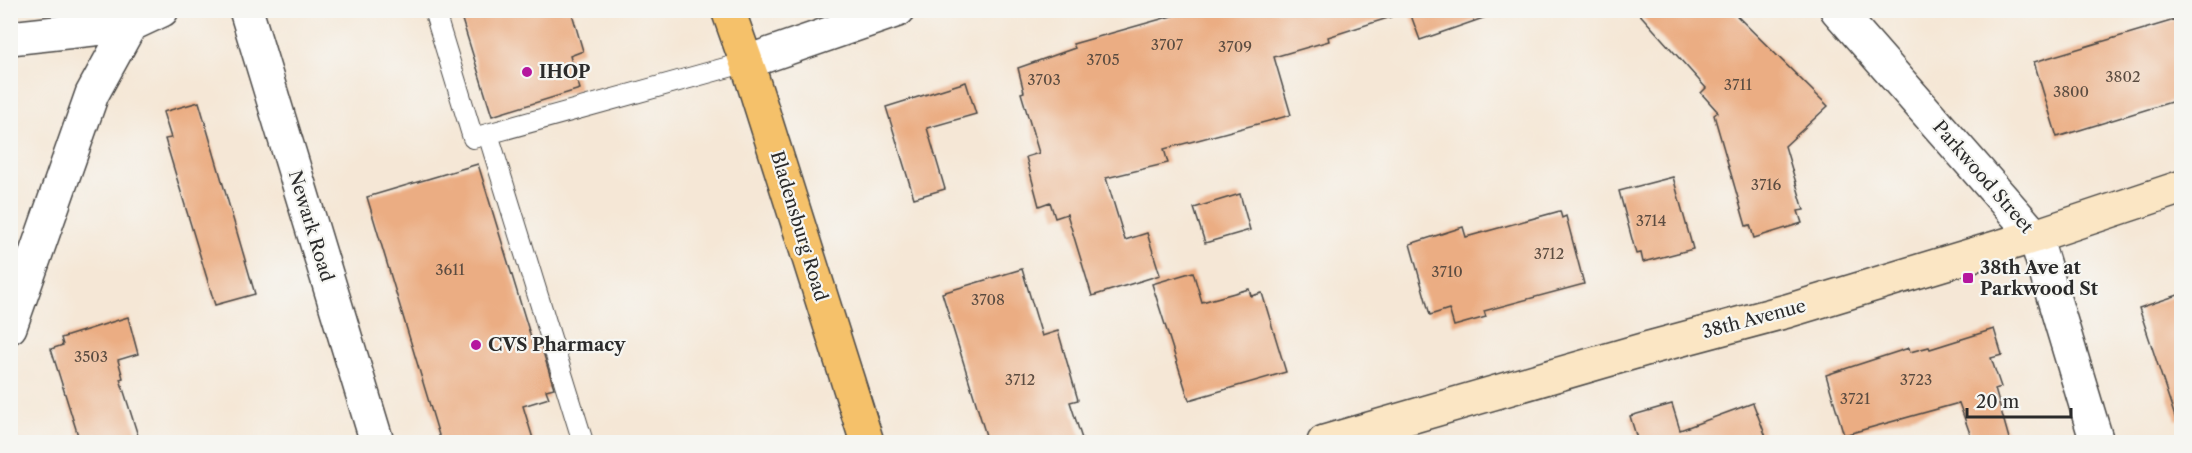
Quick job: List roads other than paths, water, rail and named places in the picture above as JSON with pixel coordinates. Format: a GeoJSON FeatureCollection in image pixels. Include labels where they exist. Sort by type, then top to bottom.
{"type":"FeatureCollection","features":[{"type":"Feature","properties":{"kind":"main road","name":"Bladensburg Road"},"geometry":{"type":"LineString","coordinates":[[728,10],[747,62],[867,442]]}},
{"type":"Feature","properties":{"kind":"main road","name":"38th Avenue"},"geometry":{"type":"LineString","coordinates":[[1324,442],[1786,311],[2036,236],[2181,188]]}},
{"type":"Feature","properties":{"kind":"street"},"geometry":{"type":"LineString","coordinates":[[18,37],[130,25],[162,10]]}},
{"type":"Feature","properties":{"kind":"street","name":"Newark Road"},"geometry":{"type":"LineString","coordinates":[[246,10],[377,442]]}},
{"type":"Feature","properties":{"kind":"street"},"geometry":{"type":"LineString","coordinates":[[747,62],[862,16],[898,10]]}},
{"type":"Feature","properties":{"kind":"street","name":"Parkwood Street"},"geometry":{"type":"LineString","coordinates":[[1837,10],[2036,236],[2097,442]]}},
{"type":"Feature","properties":{"kind":"street"},"geometry":{"type":"LineString","coordinates":[[10,327],[92,94],[130,25]]}},
{"type":"Feature","properties":{"kind":"lane"},"geometry":{"type":"LineString","coordinates":[[434,10],[473,138],[747,62]]}},
{"type":"Feature","properties":{"kind":"lane"},"geometry":{"type":"LineString","coordinates":[[488,134],[583,442]]}},
{"type":"Feature","properties":{"kind":"place","name":"IHOP"},"geometry":{"type":"Point","coordinates":[527,72]}},
{"type":"Feature","properties":{"kind":"place","name":"38th Ave at Parkwood St"},"geometry":{"type":"Point","coordinates":[1968,278]}},
{"type":"Feature","properties":{"kind":"place","name":"CVS Pharmacy"},"geometry":{"type":"Point","coordinates":[476,345]}}]}
